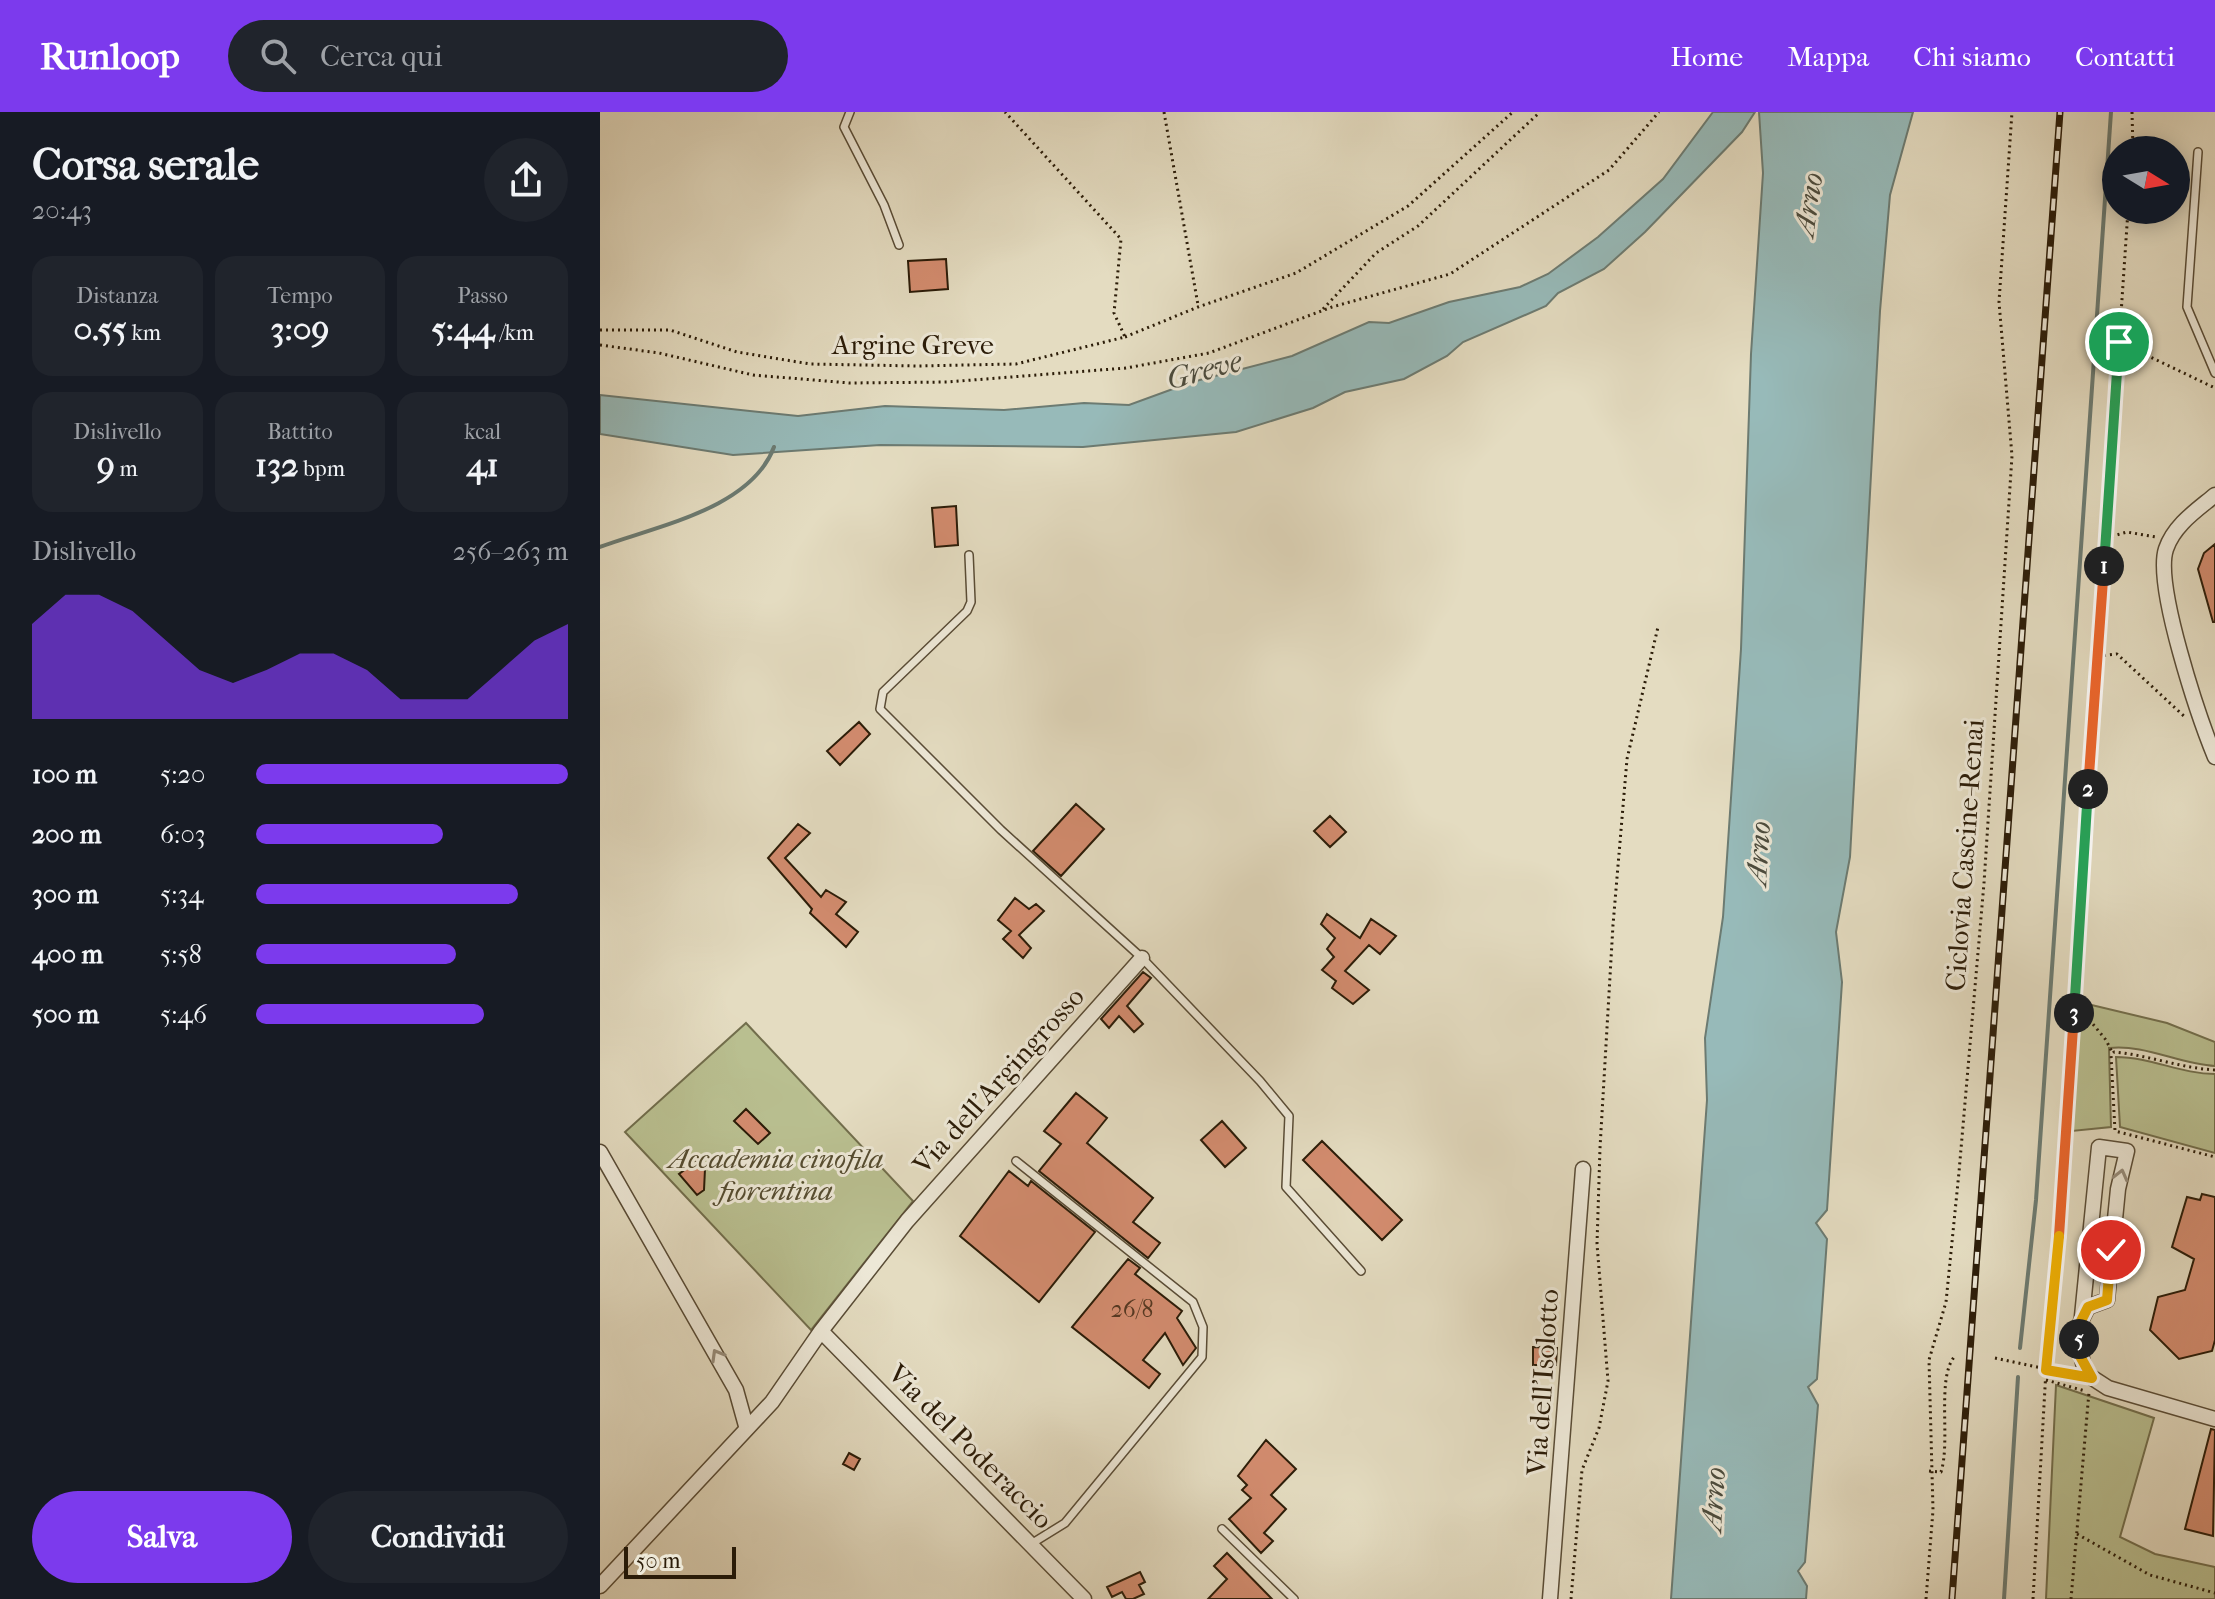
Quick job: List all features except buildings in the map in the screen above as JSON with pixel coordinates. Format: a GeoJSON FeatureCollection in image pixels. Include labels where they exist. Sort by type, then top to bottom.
{"type":"FeatureCollection","features":[{"type":"Feature","properties":{"kind":"street"},"geometry":{"type":"LineString","coordinates":[[2213,748],[2163,579],[2166,549],[2172,535],[2215,495]]}},
{"type":"Feature","properties":{"kind":"street","name":"Via dell'Argingrosso"},"geometry":{"type":"LineString","coordinates":[[600,1586],[733,1448],[746,1426],[772,1402],[821,1331],[907,1221],[1142,958]]}},
{"type":"Feature","properties":{"kind":"street"},"geometry":{"type":"LineString","coordinates":[[2081,1321],[2088,1307],[2107,1300],[2118,1189],[2127,1151],[2099,1147],[2081,1321],[2080,1356],[2091,1385],[2215,1419]]}},
{"type":"Feature","properties":{"kind":"street"},"geometry":{"type":"LineString","coordinates":[[600,1152],[736,1390],[746,1426]]}},
{"type":"Feature","properties":{"kind":"street","name":"Via dell'Isolotto"},"geometry":{"type":"LineString","coordinates":[[1550,1599],[1583,1169]]}},
{"type":"Feature","properties":{"kind":"street","name":"Via del Poderaccio"},"geometry":{"type":"LineString","coordinates":[[821,1331],[1084,1599]]}},
{"type":"Feature","properties":{"kind":"lane"},"geometry":{"type":"LineString","coordinates":[[850,112],[844,127],[847,136],[884,205],[899,245]]}},
{"type":"Feature","properties":{"kind":"lane"},"geometry":{"type":"LineString","coordinates":[[2198,152],[2187,307],[2215,373]]}},
{"type":"Feature","properties":{"kind":"lane"},"geometry":{"type":"LineString","coordinates":[[969,555],[971,602],[967,611],[883,692],[880,709],[1001,830],[1142,958],[1260,1081],[1289,1116],[1286,1187],[1361,1271]]}},
{"type":"Feature","properties":{"kind":"lane"},"geometry":{"type":"LineString","coordinates":[[1016,1161],[1193,1302],[1203,1327],[1202,1357],[1065,1523],[1031,1544]]}},
{"type":"Feature","properties":{"kind":"lane"},"geometry":{"type":"LineString","coordinates":[[1222,1529],[1294,1599]]}},
{"type":"Feature","properties":{"kind":"path"},"geometry":{"type":"LineString","coordinates":[[1005,112],[1121,239],[1114,313],[1125,337]]}},
{"type":"Feature","properties":{"kind":"path"},"geometry":{"type":"LineString","coordinates":[[1164,112],[1198,307]]}},
{"type":"Feature","properties":{"kind":"path","name":"Argine Greve"},"geometry":{"type":"LineString","coordinates":[[600,330],[670,330],[737,352],[810,364],[1016,364],[1125,337],[1198,307],[1296,273],[1408,206],[1513,112]]}},
{"type":"Feature","properties":{"kind":"path"},"geometry":{"type":"LineString","coordinates":[[1321,312],[1376,253],[1418,226],[1540,112]]}},
{"type":"Feature","properties":{"kind":"path"},"geometry":{"type":"LineString","coordinates":[[600,345],[659,353],[753,375],[850,383],[947,382],[1126,368],[1209,353],[1321,312],[1450,274],[1609,170],[1659,112]]}},
{"type":"Feature","properties":{"kind":"path","name":"Ciclovia Cascine-Renai"},"geometry":{"type":"LineString","coordinates":[[1926,1599],[1933,1510],[1929,1471],[1929,1360],[1946,1302],[1959,1172],[1985,868],[2012,456],[1999,302],[2012,112]]}},
{"type":"Feature","properties":{"kind":"path"},"geometry":{"type":"LineString","coordinates":[[2132,112],[2133,136]]}},
{"type":"Feature","properties":{"kind":"path"},"geometry":{"type":"LineString","coordinates":[[2033,1599],[2046,1370],[2057,1266],[2127,224]]}},
{"type":"Feature","properties":{"kind":"path"},"geometry":{"type":"LineString","coordinates":[[2119,342],[2215,388]]}},
{"type":"Feature","properties":{"kind":"path"},"geometry":{"type":"LineString","coordinates":[[2106,538],[2127,532],[2172,535]]}},
{"type":"Feature","properties":{"kind":"path"},"geometry":{"type":"LineString","coordinates":[[1571,1599],[1582,1470],[1599,1428],[1608,1381],[1597,1244],[1613,925],[1627,759],[1658,627]]}},
{"type":"Feature","properties":{"kind":"path"},"geometry":{"type":"LineString","coordinates":[[2098,656],[2117,654],[2160,691],[2176,711],[2194,724],[2204,725]]}},
{"type":"Feature","properties":{"kind":"path"},"geometry":{"type":"LineString","coordinates":[[2074,1001],[2113,1053],[2115,1131],[2215,1157]]}},
{"type":"Feature","properties":{"kind":"path"},"geometry":{"type":"LineString","coordinates":[[2113,1053],[2215,1070]]}},
{"type":"Feature","properties":{"kind":"path"},"geometry":{"type":"LineString","coordinates":[[1929,1471],[1941,1472],[1947,1454],[1946,1382],[1948,1363],[1955,1356]]}},
{"type":"Feature","properties":{"kind":"path"},"geometry":{"type":"LineString","coordinates":[[1995,1358],[2091,1385],[2102,1396]]}},
{"type":"Feature","properties":{"kind":"path"},"geometry":{"type":"LineString","coordinates":[[2046,1380],[2091,1385]]}},
{"type":"Feature","properties":{"kind":"path"},"geometry":{"type":"LineString","coordinates":[[2071,1599],[2091,1385]]}},
{"type":"Feature","properties":{"kind":"path"},"geometry":{"type":"LineString","coordinates":[[2077,1534],[2150,1575],[2215,1593]]}},
{"type":"Feature","properties":{"kind":"green space"},"geometry":{"type":"Polygon","coordinates":[[[2079,1002],[2167,1023],[2215,1042],[2215,1066],[2149,1051],[2109,1048],[2111,1127],[2072,1131],[2079,1002]]]}},
{"type":"Feature","properties":{"kind":"green space","name":"Accademia cinofila fiorentina"},"geometry":{"type":"Polygon","coordinates":[[[746,1023],[913,1201],[811,1330],[625,1132],[746,1023]]]}},
{"type":"Feature","properties":{"kind":"green space"},"geometry":{"type":"Polygon","coordinates":[[[2116,1057],[2215,1074],[2215,1153],[2120,1127],[2116,1057]]]}},
{"type":"Feature","properties":{"kind":"green space"},"geometry":{"type":"Polygon","coordinates":[[[2056,1385],[2154,1418],[2120,1537],[2155,1554],[2215,1567],[2215,1599],[2046,1599],[2056,1385]]]}},
{"type":"Feature","properties":{"kind":"water"},"geometry":{"type":"Polygon","coordinates":[[[1713,112],[1755,112],[1742,132],[1645,232],[1604,269],[1558,293],[1546,306],[1463,342],[1447,356],[1404,379],[1345,392],[1313,408],[1236,432],[1083,447],[880,445],[733,455],[600,434],[600,395],[798,416],[885,406],[1004,410],[1084,403],[1129,405],[1192,382],[1292,356],[1369,322],[1389,323],[1449,302],[1520,287],[1548,274],[1598,237],[1663,179],[1713,112]]]}},
{"type":"Feature","properties":{"kind":"water","name":"Arno"},"geometry":{"type":"Polygon","coordinates":[[[1759,112],[1913,112],[1890,195],[1880,311],[1850,857],[1836,932],[1842,982],[1827,1210],[1816,1223],[1827,1239],[1817,1379],[1808,1387],[1818,1405],[1805,1562],[1798,1571],[1807,1586],[1806,1599],[1671,1599],[1707,1100],[1705,1038],[1723,917],[1741,649],[1751,354],[1763,173],[1759,112]]]}},
{"type":"Feature","properties":{"kind":"waterway"},"geometry":{"type":"LineString","coordinates":[[2020,1348],[2036,1200],[2111,112]]}},
{"type":"Feature","properties":{"kind":"waterway"},"geometry":{"type":"LineString","coordinates":[[2096,337],[2109,340]]}},
{"type":"Feature","properties":{"kind":"waterway"},"geometry":{"type":"LineString","coordinates":[[600,547],[674,522],[724,500],[745,486],[762,468],[774,447]]}},
{"type":"Feature","properties":{"kind":"waterway"},"geometry":{"type":"LineString","coordinates":[[2004,1599],[2018,1377]]}},
{"type":"Feature","properties":{"kind":"railway"},"geometry":{"type":"LineString","coordinates":[[1952,1599],[2060,112]]}},
{"type":"Feature","properties":{"kind":"route"},"geometry":{"type":"LineString","coordinates":[[2111,1250],[2107,1300],[2088,1307],[2081,1321],[2080,1356],[2092,1378],[2046,1370],[2057,1266],[2119,342]]}},
{"type":"Feature","properties":{"kind":"water label","name":"Greve"},"geometry":{"type":"Point","coordinates":[1204,370]}}]}
